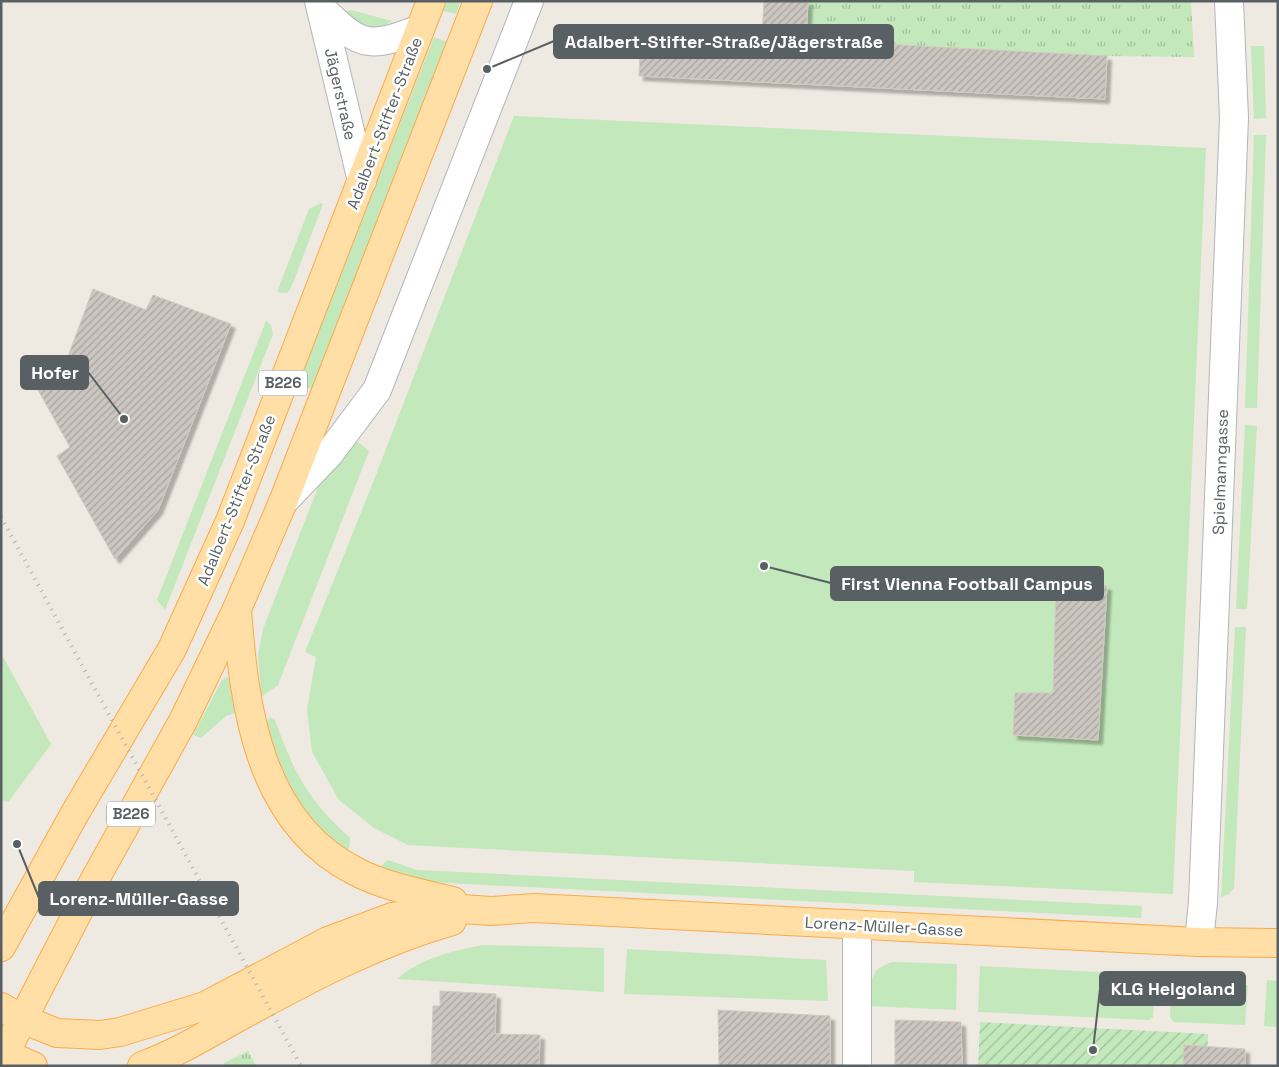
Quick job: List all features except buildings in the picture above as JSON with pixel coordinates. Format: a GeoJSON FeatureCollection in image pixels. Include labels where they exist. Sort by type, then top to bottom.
{"type":"FeatureCollection","features":[{"type":"Feature","properties":{"kind":"main road","name":"Adalbert-Stifter-Straße"},"geometry":{"type":"LineString","coordinates":[[1,947],[46,864],[151,686],[193,603],[230,521],[431,1]]}},
{"type":"Feature","properties":{"kind":"main road","name":"B226"},"geometry":{"type":"LineString","coordinates":[[2,1056],[12,1013],[94,880],[183,721],[237,609],[283,502],[478,1]]}},
{"type":"Feature","properties":{"kind":"main road"},"geometry":{"type":"LineString","coordinates":[[237,609],[242,677],[257,748],[269,778],[284,805],[303,830],[326,853],[354,871],[383,883],[491,911]]}},
{"type":"Feature","properties":{"kind":"main road"},"geometry":{"type":"LineString","coordinates":[[1,911],[46,864]]}},
{"type":"Feature","properties":{"kind":"main road","name":"Lorenz-Müller-Gasse"},"geometry":{"type":"LineString","coordinates":[[12,1013],[57,1033],[74,1036],[120,1032],[205,1006],[320,944],[392,917],[446,908],[491,911],[534,908],[1199,942],[1278,944]]}},
{"type":"Feature","properties":{"kind":"main road","name":"Lorenz-Müller-Gasse"},"geometry":{"type":"LineString","coordinates":[[142,1066],[184,1047],[329,968],[367,951],[397,938],[491,911]]}},
{"type":"Feature","properties":{"kind":"main road"},"geometry":{"type":"LineString","coordinates":[[2,1056],[33,1066]]}},
{"type":"Feature","properties":{"kind":"street"},"geometry":{"type":"LineString","coordinates":[[283,502],[329,454],[377,390],[529,1]]}},
{"type":"Feature","properties":{"kind":"street","name":"Spielmanngasse"},"geometry":{"type":"LineString","coordinates":[[1199,942],[1203,902],[1234,118],[1229,1]]}},
{"type":"Feature","properties":{"kind":"street","name":"Jägerstraße"},"geometry":{"type":"LineString","coordinates":[[320,5],[352,37],[372,43],[390,41],[420,30]]}},
{"type":"Feature","properties":{"kind":"street","name":"Jägerstraße"},"geometry":{"type":"LineString","coordinates":[[320,5],[362,181]]}},
{"type":"Feature","properties":{"kind":"street"},"geometry":{"type":"LineString","coordinates":[[857,925],[857,1066]]}},
{"type":"Feature","properties":{"kind":"green space"},"geometry":{"type":"Polygon","coordinates":[[[447,1],[461,1],[456,14],[443,11],[447,1]]]}},
{"type":"Feature","properties":{"kind":"green space"},"geometry":{"type":"Polygon","coordinates":[[[808,1],[1191,1],[1194,57],[1107,56],[797,40],[807,21],[808,1]]]}},
{"type":"Feature","properties":{"kind":"green space"},"geometry":{"type":"Polygon","coordinates":[[[351,10],[392,21],[379,27],[367,27],[344,13],[351,10]]]}},
{"type":"Feature","properties":{"kind":"green space"},"geometry":{"type":"Polygon","coordinates":[[[434,37],[447,42],[312,389],[298,384],[434,37]]]}},
{"type":"Feature","properties":{"kind":"green space"},"geometry":{"type":"Polygon","coordinates":[[[1251,46],[1264,46],[1266,118],[1254,119],[1251,46]]]}},
{"type":"Feature","properties":{"kind":"green space"},"geometry":{"type":"Polygon","coordinates":[[[514,116],[1206,148],[1173,894],[914,882],[914,871],[408,845],[374,828],[339,800],[312,752],[307,710],[316,657],[305,652],[374,480],[514,116]]]}},
{"type":"Feature","properties":{"kind":"green space"},"geometry":{"type":"Polygon","coordinates":[[[1254,135],[1266,135],[1257,408],[1245,408],[1254,135]]]}},
{"type":"Feature","properties":{"kind":"green space"},"geometry":{"type":"Polygon","coordinates":[[[321,203],[323,204],[291,288],[287,293],[277,292],[309,209],[321,203]]]}},
{"type":"Feature","properties":{"kind":"green space"},"geometry":{"type":"Polygon","coordinates":[[[266,321],[271,325],[273,334],[165,610],[157,600],[266,321]]]}},
{"type":"Feature","properties":{"kind":"green space"},"geometry":{"type":"Polygon","coordinates":[[[1245,425],[1257,426],[1247,609],[1236,609],[1245,425]]]}},
{"type":"Feature","properties":{"kind":"green space"},"geometry":{"type":"Polygon","coordinates":[[[353,438],[369,451],[278,685],[261,697],[258,654],[263,629],[322,477],[353,438]]]}},
{"type":"Feature","properties":{"kind":"green space"},"geometry":{"type":"Polygon","coordinates":[[[1235,627],[1246,627],[1234,888],[1229,894],[1221,897],[1235,627]]]}},
{"type":"Feature","properties":{"kind":"green space"},"geometry":{"type":"Polygon","coordinates":[[[1,653],[51,744],[8,802],[1,800],[1,653]]]}},
{"type":"Feature","properties":{"kind":"green space"},"geometry":{"type":"Polygon","coordinates":[[[227,677],[231,680],[235,713],[226,716],[201,738],[193,735],[222,680],[227,677]]]}},
{"type":"Feature","properties":{"kind":"green space"},"geometry":{"type":"Polygon","coordinates":[[[270,717],[275,720],[296,771],[304,785],[323,811],[350,838],[349,851],[321,830],[293,794],[279,766],[269,737],[265,723],[270,717]]]}},
{"type":"Feature","properties":{"kind":"green space"},"geometry":{"type":"Polygon","coordinates":[[[388,860],[417,870],[1142,906],[1141,918],[446,883],[422,881],[378,869],[388,860]]]}},
{"type":"Feature","properties":{"kind":"green space"},"geometry":{"type":"Polygon","coordinates":[[[483,945],[604,948],[604,992],[397,979],[416,966],[437,956],[483,945]]]}},
{"type":"Feature","properties":{"kind":"green space"},"geometry":{"type":"Polygon","coordinates":[[[627,949],[826,960],[828,1001],[624,994],[627,949]]]}},
{"type":"Feature","properties":{"kind":"green space"},"geometry":{"type":"Polygon","coordinates":[[[893,962],[957,964],[956,1010],[871,1006],[872,984],[875,973],[885,965],[893,962]]]}},
{"type":"Feature","properties":{"kind":"green space"},"geometry":{"type":"Polygon","coordinates":[[[980,966],[1156,975],[1153,1017],[1149,1020],[978,1012],[980,966]]]}},
{"type":"Feature","properties":{"kind":"green space"},"geometry":{"type":"Polygon","coordinates":[[[1172,974],[1242,979],[1241,985],[1248,985],[1245,1025],[1174,1022],[1170,1017],[1172,974]]]}},
{"type":"Feature","properties":{"kind":"green space"},"geometry":{"type":"Polygon","coordinates":[[[1267,980],[1278,981],[1278,1027],[1264,1026],[1267,980]]]}},
{"type":"Feature","properties":{"kind":"green space"},"geometry":{"type":"Polygon","coordinates":[[[980,1022],[1208,1034],[1207,1066],[978,1066],[980,1022]]]}},
{"type":"Feature","properties":{"kind":"green space"},"geometry":{"type":"Polygon","coordinates":[[[248,1051],[256,1066],[224,1066],[224,1063],[248,1051]]]}},
{"type":"Feature","properties":{"kind":"railway"},"geometry":{"type":"LineString","coordinates":[[1,517],[301,1066]]}},
{"type":"Feature","properties":{"kind":"place","name":"Adalbert-Stifter-Straße/Jägerstraße"},"geometry":{"type":"Point","coordinates":[487,69]}},
{"type":"Feature","properties":{"kind":"place","name":"Hofer"},"geometry":{"type":"Point","coordinates":[124,419]}},
{"type":"Feature","properties":{"kind":"place","name":"First Vienna Football Campus"},"geometry":{"type":"Point","coordinates":[764,566]}},
{"type":"Feature","properties":{"kind":"place","name":"Lorenz-Müller-Gasse"},"geometry":{"type":"Point","coordinates":[17,844]}},
{"type":"Feature","properties":{"kind":"place","name":"KLG Helgoland"},"geometry":{"type":"Point","coordinates":[1093,1050]}}]}
